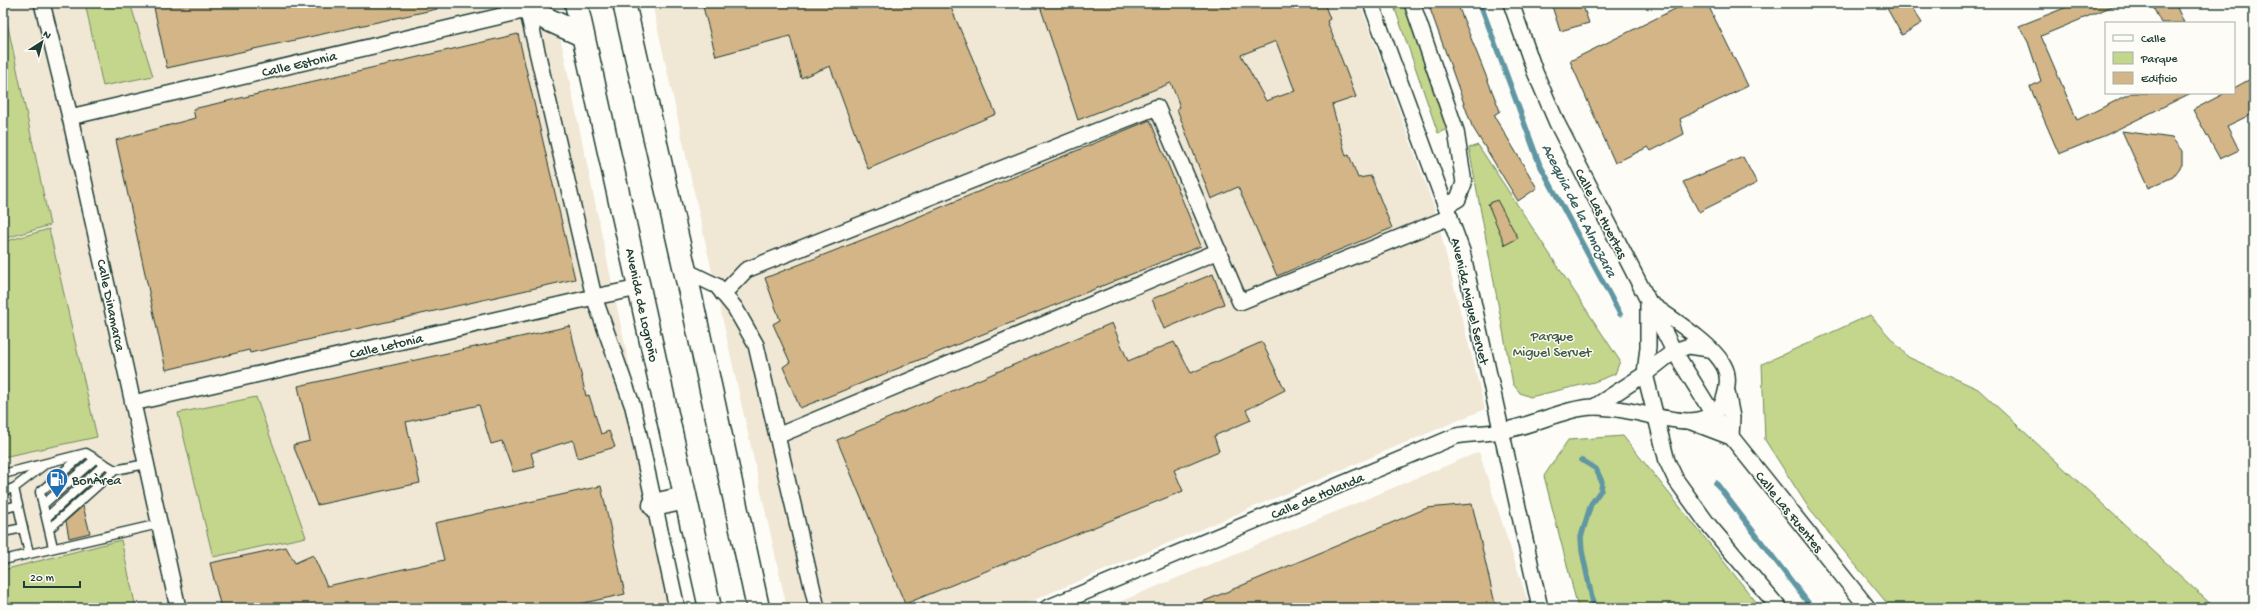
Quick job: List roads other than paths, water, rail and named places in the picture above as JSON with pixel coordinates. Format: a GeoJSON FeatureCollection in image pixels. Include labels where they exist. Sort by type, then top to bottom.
{"type":"FeatureCollection","features":[{"type":"Feature","properties":{"kind":"highway","name":"Avenida de Logroño"},"geometry":{"type":"LineString","coordinates":[[576,3],[710,608]]}},
{"type":"Feature","properties":{"kind":"highway"},"geometry":{"type":"LineString","coordinates":[[624,3],[686,271],[758,608]]}},
{"type":"Feature","properties":{"kind":"highway"},"geometry":{"type":"LineString","coordinates":[[530,5],[582,35]]}},
{"type":"Feature","properties":{"kind":"highway"},"geometry":{"type":"LineString","coordinates":[[654,505],[685,498]]}},
{"type":"Feature","properties":{"kind":"street","name":"Calle Dinamarca"},"geometry":{"type":"LineString","coordinates":[[42,3],[70,117],[178,608]]}},
{"type":"Feature","properties":{"kind":"street","name":"Avenida Miguel Servet"},"geometry":{"type":"LineString","coordinates":[[1371,3],[1462,251],[1540,608]]}},
{"type":"Feature","properties":{"kind":"street"},"geometry":{"type":"LineString","coordinates":[[723,294],[746,270],[1157,107],[1240,302],[1448,212],[1458,199],[1464,183],[1456,130],[1412,3]]}},
{"type":"Feature","properties":{"kind":"street","name":"Calle Las Huertas"},"geometry":{"type":"LineString","coordinates":[[1511,3],[1535,72],[1557,123],[1674,351],[1713,414]]}},
{"type":"Feature","properties":{"kind":"street","name":"Calle Estonia"},"geometry":{"type":"LineString","coordinates":[[70,117],[530,5]]}},
{"type":"Feature","properties":{"kind":"street"},"geometry":{"type":"LineString","coordinates":[[530,5],[594,297],[632,407],[677,608]]}},
{"type":"Feature","properties":{"kind":"street"},"geometry":{"type":"LineString","coordinates":[[777,436],[1219,252]]}},
{"type":"Feature","properties":{"kind":"street"},"geometry":{"type":"LineString","coordinates":[[686,271],[717,286],[735,308],[756,345],[817,608]]}},
{"type":"Feature","properties":{"kind":"street","name":"Calle Letonia"},"geometry":{"type":"LineString","coordinates":[[133,403],[594,297],[640,288]]}},
{"type":"Feature","properties":{"kind":"street"},"geometry":{"type":"LineString","coordinates":[[1648,302],[1710,349],[1724,367],[1727,378],[1727,392],[1732,417],[1731,438],[1682,420]]}},
{"type":"Feature","properties":{"kind":"street"},"geometry":{"type":"LineString","coordinates":[[1648,302],[1648,347],[1645,374],[1654,416],[1667,461],[1676,480],[1707,523],[1779,608]]}},
{"type":"Feature","properties":{"kind":"street"},"geometry":{"type":"LineString","coordinates":[[1674,351],[1689,346],[1710,349]]}},
{"type":"Feature","properties":{"kind":"street","name":"Calle de Holanda"},"geometry":{"type":"LineString","coordinates":[[1047,608],[1456,436],[1470,433],[1501,431],[1594,407],[1645,374],[1674,351]]}},
{"type":"Feature","properties":{"kind":"street"},"geometry":{"type":"LineString","coordinates":[[1662,446],[1682,420],[1705,418],[1713,414],[1722,404],[1727,392]]}},
{"type":"Feature","properties":{"kind":"street","name":"Calle de Holanda"},"geometry":{"type":"LineString","coordinates":[[1594,407],[1636,411],[1654,416],[1682,420]]}},
{"type":"Feature","properties":{"kind":"street","name":"Calle Las Fuentes"},"geometry":{"type":"LineString","coordinates":[[1713,414],[1868,608]]}},
{"type":"Feature","properties":{"kind":"lane"},"geometry":{"type":"LineString","coordinates":[[3,474],[86,453],[115,470]]}},
{"type":"Feature","properties":{"kind":"lane"},"geometry":{"type":"LineString","coordinates":[[53,547],[50,529],[40,492],[86,453]]}},
{"type":"Feature","properties":{"kind":"lane"},"geometry":{"type":"LineString","coordinates":[[44,504],[95,459]]}},
{"type":"Feature","properties":{"kind":"lane"},"geometry":{"type":"LineString","coordinates":[[3,491],[14,488],[46,463]]}},
{"type":"Feature","properties":{"kind":"lane"},"geometry":{"type":"LineString","coordinates":[[47,517],[105,464]]}},
{"type":"Feature","properties":{"kind":"lane"},"geometry":{"type":"LineString","coordinates":[[50,529],[115,470],[146,464]]}},
{"type":"Feature","properties":{"kind":"lane"},"geometry":{"type":"LineString","coordinates":[[14,488],[29,553]]}},
{"type":"Feature","properties":{"kind":"lane"},"geometry":{"type":"LineString","coordinates":[[3,509],[18,505]]}},
{"type":"Feature","properties":{"kind":"lane"},"geometry":{"type":"LineString","coordinates":[[3,560],[53,547],[159,524]]}},
{"type":"Feature","properties":{"kind":"lane"},"geometry":{"type":"LineString","coordinates":[[3,532],[23,528]]}},
{"type":"Feature","properties":{"kind":"waterway","name":"Acequia de la Almozara"},"geometry":{"type":"LineString","coordinates":[[1480,3],[1539,163],[1620,314]]}},
{"type":"Feature","properties":{"kind":"waterway"},"geometry":{"type":"LineString","coordinates":[[1582,460],[1596,469],[1602,482],[1601,490],[1591,504],[1581,537],[1582,551],[1594,608]]}},
{"type":"Feature","properties":{"kind":"waterway","name":"Acequia de la Almozara"},"geometry":{"type":"LineString","coordinates":[[1716,483],[1812,608]]}},
{"type":"Feature","properties":{"kind":"place","name":"BonÀrea"},"geometry":{"type":"Point","coordinates":[57,498]}},
{"type":"Feature","properties":{"kind":"park label","name":"Parque Miguel Servet"},"geometry":{"type":"Point","coordinates":[1552,344]}}]}
